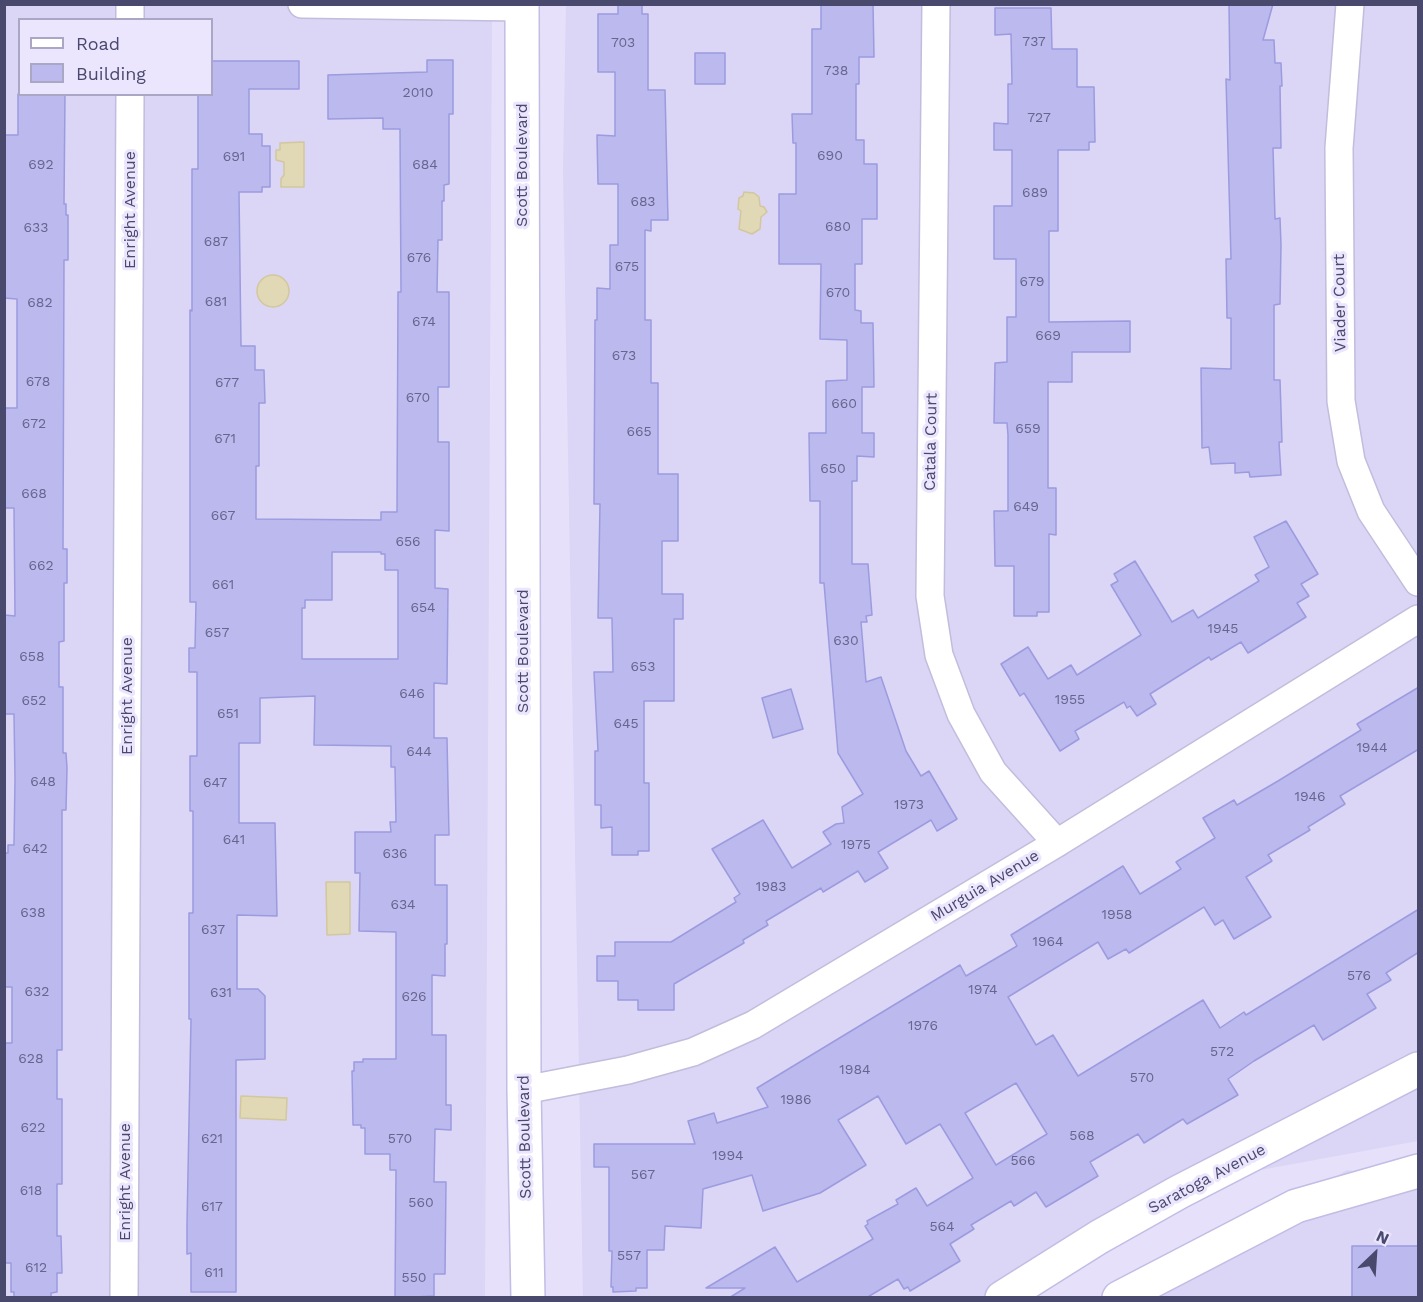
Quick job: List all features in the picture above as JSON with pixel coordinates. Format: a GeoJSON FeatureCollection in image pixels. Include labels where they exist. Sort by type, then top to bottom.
{"type":"FeatureCollection","features":[{"type":"Feature","properties":{"kind":"main road","name":"Scott Boulevard"},"geometry":{"type":"LineString","coordinates":[[522,6],[524,1090],[528,1298]]}},
{"type":"Feature","properties":{"kind":"main road","name":"Saratoga Avenue"},"geometry":{"type":"LineString","coordinates":[[1002,1298],[1099,1237],[1179,1192],[1418,1069]]}},
{"type":"Feature","properties":{"kind":"main road"},"geometry":{"type":"LineString","coordinates":[[1119,1298],[1296,1206],[1419,1171]]}},
{"type":"Feature","properties":{"kind":"street"},"geometry":{"type":"LineString","coordinates":[[302,4],[522,6]]}},
{"type":"Feature","properties":{"kind":"street","name":"Catala Court"},"geometry":{"type":"LineString","coordinates":[[936,4],[930,596],[939,655],[961,714],[993,772],[1057,843]]}},
{"type":"Feature","properties":{"kind":"street","name":"Viader Court"},"geometry":{"type":"LineString","coordinates":[[1350,4],[1339,148],[1341,401],[1351,461],[1371,511],[1419,582]]}},
{"type":"Feature","properties":{"kind":"street","name":"Enright Avenue"},"geometry":{"type":"LineString","coordinates":[[124,1298],[130,96]]}},
{"type":"Feature","properties":{"kind":"street","name":"Murguia Avenue"},"geometry":{"type":"LineString","coordinates":[[524,1090],[628,1070],[693,1052],[753,1025],[1057,843],[1419,619]]}},
{"type":"Feature","properties":{"kind":"shaded area"},"geometry":{"type":"Polygon","coordinates":[[[5,5],[492,5],[485,1297],[5,1298],[5,5]]]}},
{"type":"Feature","properties":{"kind":"shaded area"},"geometry":{"type":"Polygon","coordinates":[[[566,5],[1418,5],[1418,1141],[1244,1173],[1006,1297],[583,1297],[563,170],[566,5]]]}},
{"type":"Feature","properties":{"kind":"shaded area"},"geometry":{"type":"Polygon","coordinates":[[[304,142],[304,187],[281,187],[284,162],[276,160],[276,150],[280,150],[280,143],[304,142]]]}},
{"type":"Feature","properties":{"kind":"shaded area"},"geometry":{"type":"Polygon","coordinates":[[[744,192],[754,193],[759,197],[760,206],[764,207],[767,212],[761,217],[760,229],[752,234],[739,229],[741,211],[738,209],[739,198],[744,192]]]}},
{"type":"Feature","properties":{"kind":"shaded area"},"geometry":{"type":"Polygon","coordinates":[[[273,275],[284,280],[289,291],[284,302],[273,307],[262,302],[257,291],[262,280],[273,275]]]}},
{"type":"Feature","properties":{"kind":"shaded area"},"geometry":{"type":"Polygon","coordinates":[[[326,882],[350,882],[350,934],[327,935],[326,882]]]}},
{"type":"Feature","properties":{"kind":"shaded area"},"geometry":{"type":"Polygon","coordinates":[[[241,1096],[287,1098],[286,1120],[240,1118],[241,1096]]]}},
{"type":"Feature","properties":{"kind":"shaded area"},"geometry":{"type":"Polygon","coordinates":[[[1347,1170],[1418,1181],[1418,1297],[1136,1298],[1347,1170]]]}},
{"type":"Feature","properties":{"kind":"building"},"geometry":{"type":"Polygon","coordinates":[[[618,4],[642,4],[642,14],[648,14],[648,90],[665,90],[668,220],[651,220],[651,231],[645,230],[645,320],[651,320],[651,383],[658,383],[658,474],[678,474],[678,541],[662,541],[662,594],[683,594],[683,619],[674,619],[674,701],[644,701],[644,783],[649,783],[649,851],[638,851],[638,855],[612,855],[612,827],[601,828],[601,805],[595,805],[595,751],[598,751],[594,672],[613,672],[612,618],[598,618],[600,504],[594,504],[595,320],[597,320],[597,288],[610,289],[610,245],[618,245],[618,184],[598,184],[597,135],[615,136],[615,72],[598,72],[598,14],[618,14],[618,4]]]}},
{"type":"Feature","properties":{"kind":"building"},"geometry":{"type":"Polygon","coordinates":[[[821,4],[873,4],[874,57],[859,57],[859,84],[856,84],[856,140],[864,140],[864,164],[877,164],[877,219],[862,219],[862,264],[855,264],[855,310],[861,311],[861,323],[873,323],[874,387],[862,387],[862,433],[874,433],[874,457],[857,456],[857,481],[852,481],[852,564],[868,564],[872,615],[866,616],[867,622],[861,622],[866,682],[881,677],[906,751],[921,776],[929,771],[957,819],[937,831],[931,820],[878,852],[888,868],[865,882],[858,871],[823,892],[821,888],[766,921],[768,925],[743,940],[744,943],[674,984],[674,1010],[638,1010],[638,1000],[618,1000],[618,981],[597,981],[597,956],[615,956],[615,942],[671,942],[736,902],[734,898],[740,894],[712,849],[763,820],[792,868],[831,844],[823,832],[836,824],[844,823],[842,807],[863,794],[838,753],[824,583],[820,583],[820,501],[810,501],[809,433],[826,433],[826,381],[847,380],[847,340],[820,339],[821,264],[779,264],[779,194],[796,194],[796,143],[793,143],[792,114],[812,114],[812,29],[821,29],[821,4]]]}},
{"type":"Feature","properties":{"kind":"building"},"geometry":{"type":"Polygon","coordinates":[[[1229,4],[1273,4],[1263,40],[1274,40],[1275,63],[1281,63],[1281,148],[1273,148],[1275,219],[1280,218],[1281,245],[1280,304],[1274,305],[1274,380],[1280,380],[1281,475],[1250,477],[1249,472],[1235,473],[1235,463],[1211,464],[1209,447],[1202,448],[1201,368],[1231,369],[1231,318],[1227,318],[1226,259],[1231,259],[1226,79],[1230,80],[1229,4]]]}},
{"type":"Feature","properties":{"kind":"building"},"geometry":{"type":"Polygon","coordinates":[[[995,8],[1051,8],[1052,49],[1077,49],[1077,87],[1094,87],[1095,142],[1089,142],[1089,150],[1058,150],[1058,231],[1049,231],[1049,322],[1130,321],[1130,352],[1072,352],[1072,382],[1048,382],[1048,488],[1056,488],[1056,535],[1049,534],[1049,612],[1037,612],[1037,616],[1014,616],[1014,566],[995,566],[994,511],[1008,511],[1008,435],[1007,423],[994,423],[995,363],[1007,362],[1007,317],[1016,317],[1016,259],[994,259],[994,206],[1012,206],[1012,150],[994,150],[994,123],[1008,124],[1008,84],[1012,84],[1011,34],[995,35],[995,8]]]}},
{"type":"Feature","properties":{"kind":"building"},"geometry":{"type":"Polygon","coordinates":[[[695,53],[725,53],[725,84],[695,84],[695,53]]]}},
{"type":"Feature","properties":{"kind":"building"},"geometry":{"type":"Polygon","coordinates":[[[427,60],[453,60],[453,114],[449,114],[449,184],[444,185],[444,201],[442,201],[442,240],[438,240],[437,292],[449,292],[449,387],[438,387],[438,442],[449,442],[449,531],[435,530],[435,588],[448,589],[447,684],[434,683],[434,738],[447,738],[449,835],[435,835],[435,885],[447,885],[447,944],[445,944],[445,976],[432,975],[432,1035],[446,1035],[446,1105],[451,1105],[451,1130],[435,1129],[434,1182],[446,1182],[445,1274],[434,1274],[434,1296],[395,1298],[396,1170],[390,1170],[390,1154],[365,1154],[365,1128],[361,1128],[361,1125],[353,1125],[352,1071],[354,1071],[354,1062],[363,1062],[363,1059],[396,1059],[396,932],[359,931],[360,873],[355,873],[355,832],[391,832],[390,822],[396,822],[395,767],[391,767],[391,746],[314,745],[315,696],[260,698],[260,743],[239,743],[239,823],[275,823],[277,916],[237,915],[237,989],[258,989],[265,996],[265,1059],[236,1060],[236,1292],[191,1292],[191,1253],[187,1254],[191,1019],[189,1019],[189,913],[193,913],[193,811],[190,811],[190,756],[197,756],[197,672],[189,672],[189,648],[195,648],[196,602],[190,602],[190,310],[192,311],[192,169],[198,169],[198,96],[213,96],[213,61],[299,61],[299,89],[249,89],[249,134],[262,134],[262,146],[270,146],[270,187],[262,187],[262,192],[239,192],[241,346],[255,346],[255,370],[264,370],[265,403],[259,403],[256,519],[381,520],[381,512],[397,512],[398,292],[401,292],[400,129],[383,129],[383,118],[328,119],[328,75],[427,72],[427,60]],[[332,552],[332,600],[305,600],[305,608],[302,608],[302,659],[398,659],[398,570],[385,570],[385,554],[381,552],[332,552]]]}},
{"type":"Feature","properties":{"kind":"building"},"geometry":{"type":"Polygon","coordinates":[[[18,96],[65,96],[64,204],[66,204],[66,215],[68,215],[68,260],[64,260],[63,549],[67,549],[67,583],[64,583],[64,641],[59,642],[59,687],[63,687],[63,753],[66,753],[67,768],[66,810],[62,810],[62,1050],[57,1050],[57,1099],[62,1099],[62,1184],[57,1184],[57,1236],[61,1236],[62,1273],[57,1273],[57,1292],[51,1293],[51,1298],[14,1298],[14,1292],[11,1292],[11,1263],[4,1263],[4,1043],[12,1043],[12,987],[4,987],[4,853],[8,853],[8,845],[14,845],[15,779],[14,714],[4,714],[4,615],[15,616],[14,508],[4,508],[4,408],[17,408],[17,299],[4,298],[4,135],[18,135],[18,96]]]}},
{"type":"Feature","properties":{"kind":"building"},"geometry":{"type":"Polygon","coordinates":[[[1286,521],[1318,574],[1301,584],[1309,596],[1297,603],[1306,617],[1248,653],[1241,642],[1211,660],[1209,657],[1150,694],[1156,704],[1137,716],[1130,706],[1127,708],[1124,702],[1075,731],[1079,739],[1060,751],[1024,693],[1020,696],[1001,664],[1028,647],[1048,679],[1071,665],[1077,675],[1141,635],[1111,585],[1118,581],[1114,574],[1135,561],[1172,622],[1193,610],[1198,618],[1259,581],[1255,575],[1269,567],[1254,537],[1286,521]]]}},
{"type":"Feature","properties":{"kind":"building"},"geometry":{"type":"Polygon","coordinates":[[[1419,687],[1419,749],[1340,796],[1345,804],[1308,827],[1310,830],[1268,855],[1272,861],[1246,877],[1271,917],[1234,939],[1223,920],[1215,925],[1204,907],[1129,953],[1126,949],[1108,959],[1098,942],[1008,997],[1036,1045],[1053,1035],[1078,1076],[1203,1000],[1220,1028],[1244,1012],[1246,1015],[1419,909],[1419,952],[1386,973],[1391,980],[1367,994],[1376,1008],[1323,1040],[1314,1025],[1254,1061],[1228,1079],[1238,1095],[1187,1124],[1183,1119],[1144,1143],[1138,1134],[1090,1162],[1098,1176],[1046,1207],[1036,1192],[1014,1206],[1011,1201],[971,1225],[974,1229],[950,1244],[960,1261],[910,1291],[908,1287],[904,1289],[898,1279],[866,1298],[729,1298],[745,1288],[706,1288],[775,1247],[797,1282],[873,1239],[865,1226],[868,1224],[867,1221],[898,1204],[896,1200],[916,1188],[927,1206],[973,1178],[940,1124],[906,1144],[878,1096],[838,1120],[866,1165],[820,1193],[763,1211],[752,1175],[703,1189],[701,1228],[665,1226],[664,1250],[647,1250],[647,1288],[613,1292],[613,1287],[611,1287],[612,1251],[609,1251],[609,1167],[594,1167],[594,1144],[695,1144],[688,1121],[714,1113],[717,1123],[768,1107],[757,1088],[960,965],[966,976],[1017,946],[1011,935],[1123,866],[1140,894],[1181,869],[1176,862],[1215,838],[1203,818],[1234,800],[1237,805],[1278,781],[1361,730],[1357,724],[1419,687]],[[1016,1083],[965,1113],[996,1165],[1047,1134],[1016,1083]]]}},
{"type":"Feature","properties":{"kind":"building"},"geometry":{"type":"Polygon","coordinates":[[[791,689],[803,729],[773,738],[762,698],[791,689]]]}},
{"type":"Feature","properties":{"kind":"building"},"geometry":{"type":"Polygon","coordinates":[[[1352,1246],[1419,1246],[1419,1298],[1352,1298],[1352,1246]]]}}]}
